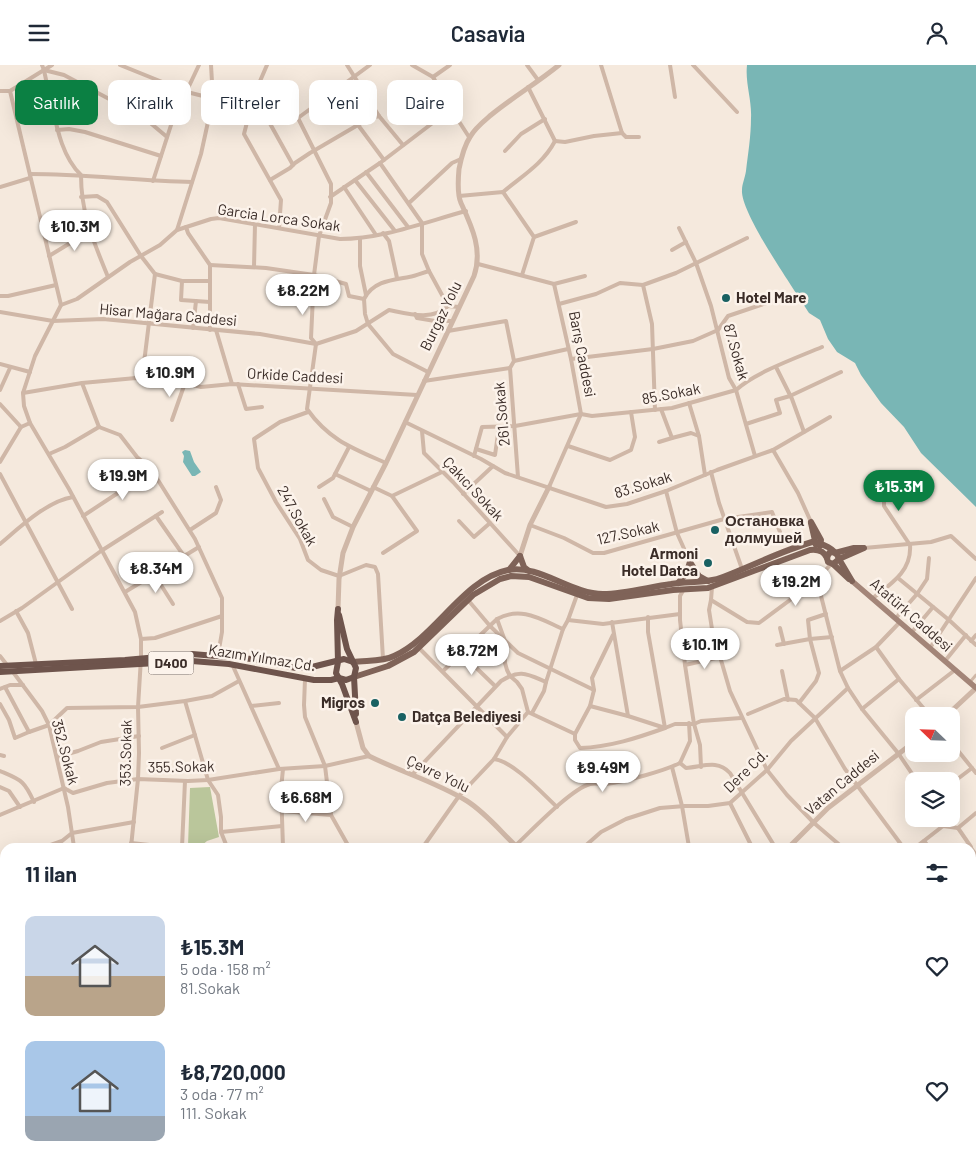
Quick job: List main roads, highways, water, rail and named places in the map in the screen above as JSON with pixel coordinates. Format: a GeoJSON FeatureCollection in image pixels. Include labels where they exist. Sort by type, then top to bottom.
{"type":"FeatureCollection","features":[{"type":"Feature","properties":{"kind":"highway"},"geometry":{"type":"LineString","coordinates":[[338,609],[347,649],[353,662],[356,668],[354,677],[356,722],[336,669],[338,662],[336,620],[338,609]]}},
{"type":"Feature","properties":{"kind":"highway","name":"Kazım Yılmaz Cd."},"geometry":{"type":"LineString","coordinates":[[0,673],[141,662],[192,654],[252,659],[296,668],[338,662]]}},
{"type":"Feature","properties":{"kind":"highway","name":"D400"},"geometry":{"type":"LineString","coordinates":[[338,662],[347,659],[353,662]]}},
{"type":"Feature","properties":{"kind":"highway","name":"Kazım Yılmaz Cd."},"geometry":{"type":"LineString","coordinates":[[3,666],[192,661],[232,664],[305,679],[331,680],[339,678]]}},
{"type":"Feature","properties":{"kind":"highway","name":"D400"},"geometry":{"type":"LineString","coordinates":[[339,678],[346,680],[354,677]]}},
{"type":"Feature","properties":{"kind":"main road"},"geometry":{"type":"LineString","coordinates":[[354,677],[388,666],[419,648],[468,600],[495,581],[511,576],[538,580],[577,595],[603,600],[684,589],[711,584],[818,546],[821,539],[811,522],[812,531],[818,546],[836,569],[852,581]]}},
{"type":"Feature","properties":{"kind":"main road"},"geometry":{"type":"LineString","coordinates":[[804,545],[812,531]]}},
{"type":"Feature","properties":{"kind":"main road"},"geometry":{"type":"LineString","coordinates":[[509,570],[520,556],[524,567],[530,571],[584,592],[608,594],[678,583],[711,584],[742,569],[804,545],[830,548],[838,555],[852,581]]}},
{"type":"Feature","properties":{"kind":"main road"},"geometry":{"type":"LineString","coordinates":[[864,548],[839,559],[830,562],[829,553],[864,548]]}},
{"type":"Feature","properties":{"kind":"main road"},"geometry":{"type":"LineString","coordinates":[[678,583],[689,569],[690,562],[699,576],[711,584]]}},
{"type":"Feature","properties":{"kind":"main road"},"geometry":{"type":"LineString","coordinates":[[353,662],[392,657],[408,649],[473,588],[490,577],[509,570],[530,571]]}},
{"type":"Feature","properties":{"kind":"main road","name":"Atatürk Caddesi"},"geometry":{"type":"LineString","coordinates":[[852,581],[976,688]]}},
{"type":"Feature","properties":{"kind":"water"},"geometry":{"type":"Polygon","coordinates":[[[747,65],[976,65],[976,507],[921,453],[904,427],[881,403],[861,375],[855,363],[837,352],[828,339],[820,320],[809,313],[750,216],[742,190],[751,125],[747,65]]]}},
{"type":"Feature","properties":{"kind":"water"},"geometry":{"type":"Polygon","coordinates":[[[185,450],[190,451],[194,462],[201,472],[195,476],[192,476],[183,462],[184,456],[182,452],[185,450]]]}},
{"type":"Feature","properties":{"kind":"place","name":"Hotel Mare"},"geometry":{"type":"Point","coordinates":[726,298]}},
{"type":"Feature","properties":{"kind":"place","name":"Остановка долмушей"},"geometry":{"type":"Point","coordinates":[715,530]}},
{"type":"Feature","properties":{"kind":"place","name":"Armoni Hotel Datca"},"geometry":{"type":"Point","coordinates":[708,563]}},
{"type":"Feature","properties":{"kind":"place","name":"Migros"},"geometry":{"type":"Point","coordinates":[375,703]}},
{"type":"Feature","properties":{"kind":"place","name":"Datça Belediyesi"},"geometry":{"type":"Point","coordinates":[402,717]}}]}
